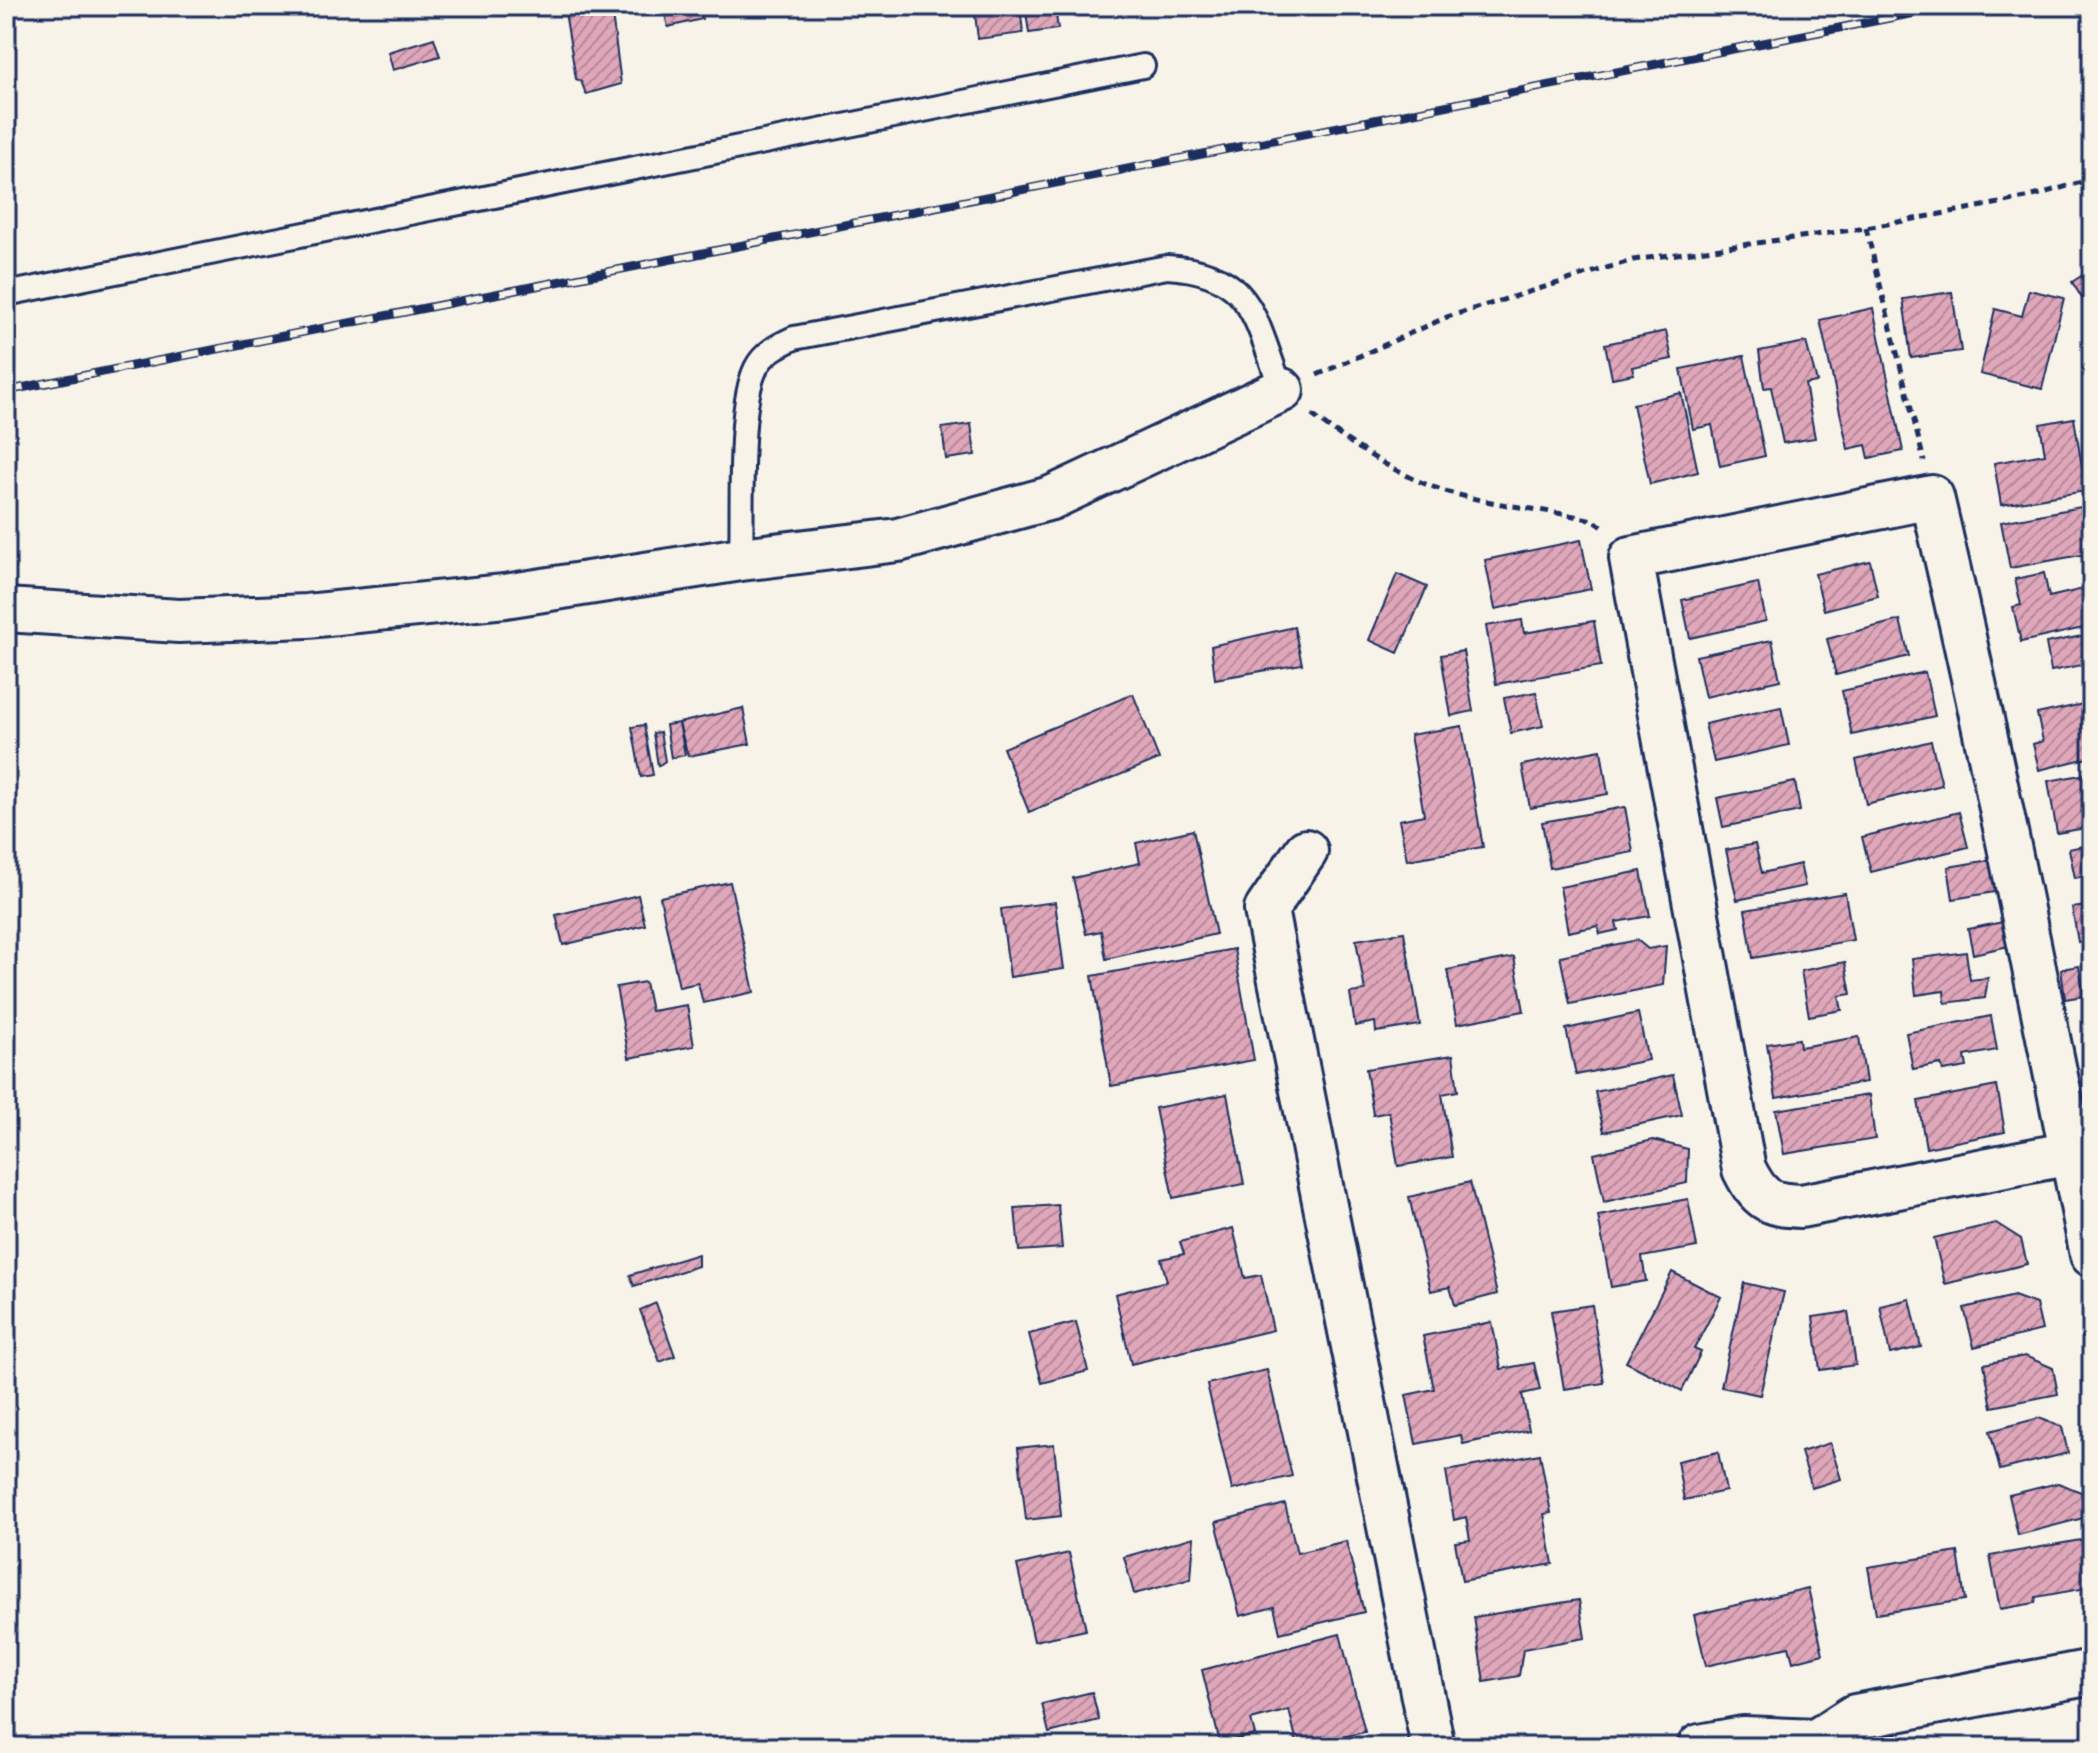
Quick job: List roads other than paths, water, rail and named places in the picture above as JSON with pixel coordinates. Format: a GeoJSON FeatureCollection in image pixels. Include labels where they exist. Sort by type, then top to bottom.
{"type":"FeatureCollection","features":[{"type":"Feature","properties":{"kind":"street"},"geometry":{"type":"LineString","coordinates":[[6,610],[179,621],[307,616],[505,596],[741,559],[898,540],[1051,498],[1282,390]]}},
{"type":"Feature","properties":{"kind":"street"},"geometry":{"type":"LineString","coordinates":[[2071,1153],[1801,1206],[1775,1205],[1755,1191],[1744,1169],[1631,558],[1932,497],[1967,646],[2092,1255]]}},
{"type":"Feature","properties":{"kind":"street"},"geometry":{"type":"LineString","coordinates":[[1306,851],[1266,910],[1433,1747]]}},
{"type":"Feature","properties":{"kind":"street"},"geometry":{"type":"LineString","coordinates":[[1700,1747],[1743,1739],[1816,1745],[1855,1717],[2092,1672]]}},
{"type":"Feature","properties":{"kind":"lane"},"geometry":{"type":"LineString","coordinates":[[6,294],[1143,66]]}},
{"type":"Feature","properties":{"kind":"lane"},"geometry":{"type":"LineString","coordinates":[[741,559],[747,392],[757,365],[773,348],[794,338],[1167,267],[1201,269],[1225,279],[1245,298],[1282,390]]}},
{"type":"Feature","properties":{"kind":"railway"},"geometry":{"type":"LineString","coordinates":[[6,391],[1950,6]]}}]}
